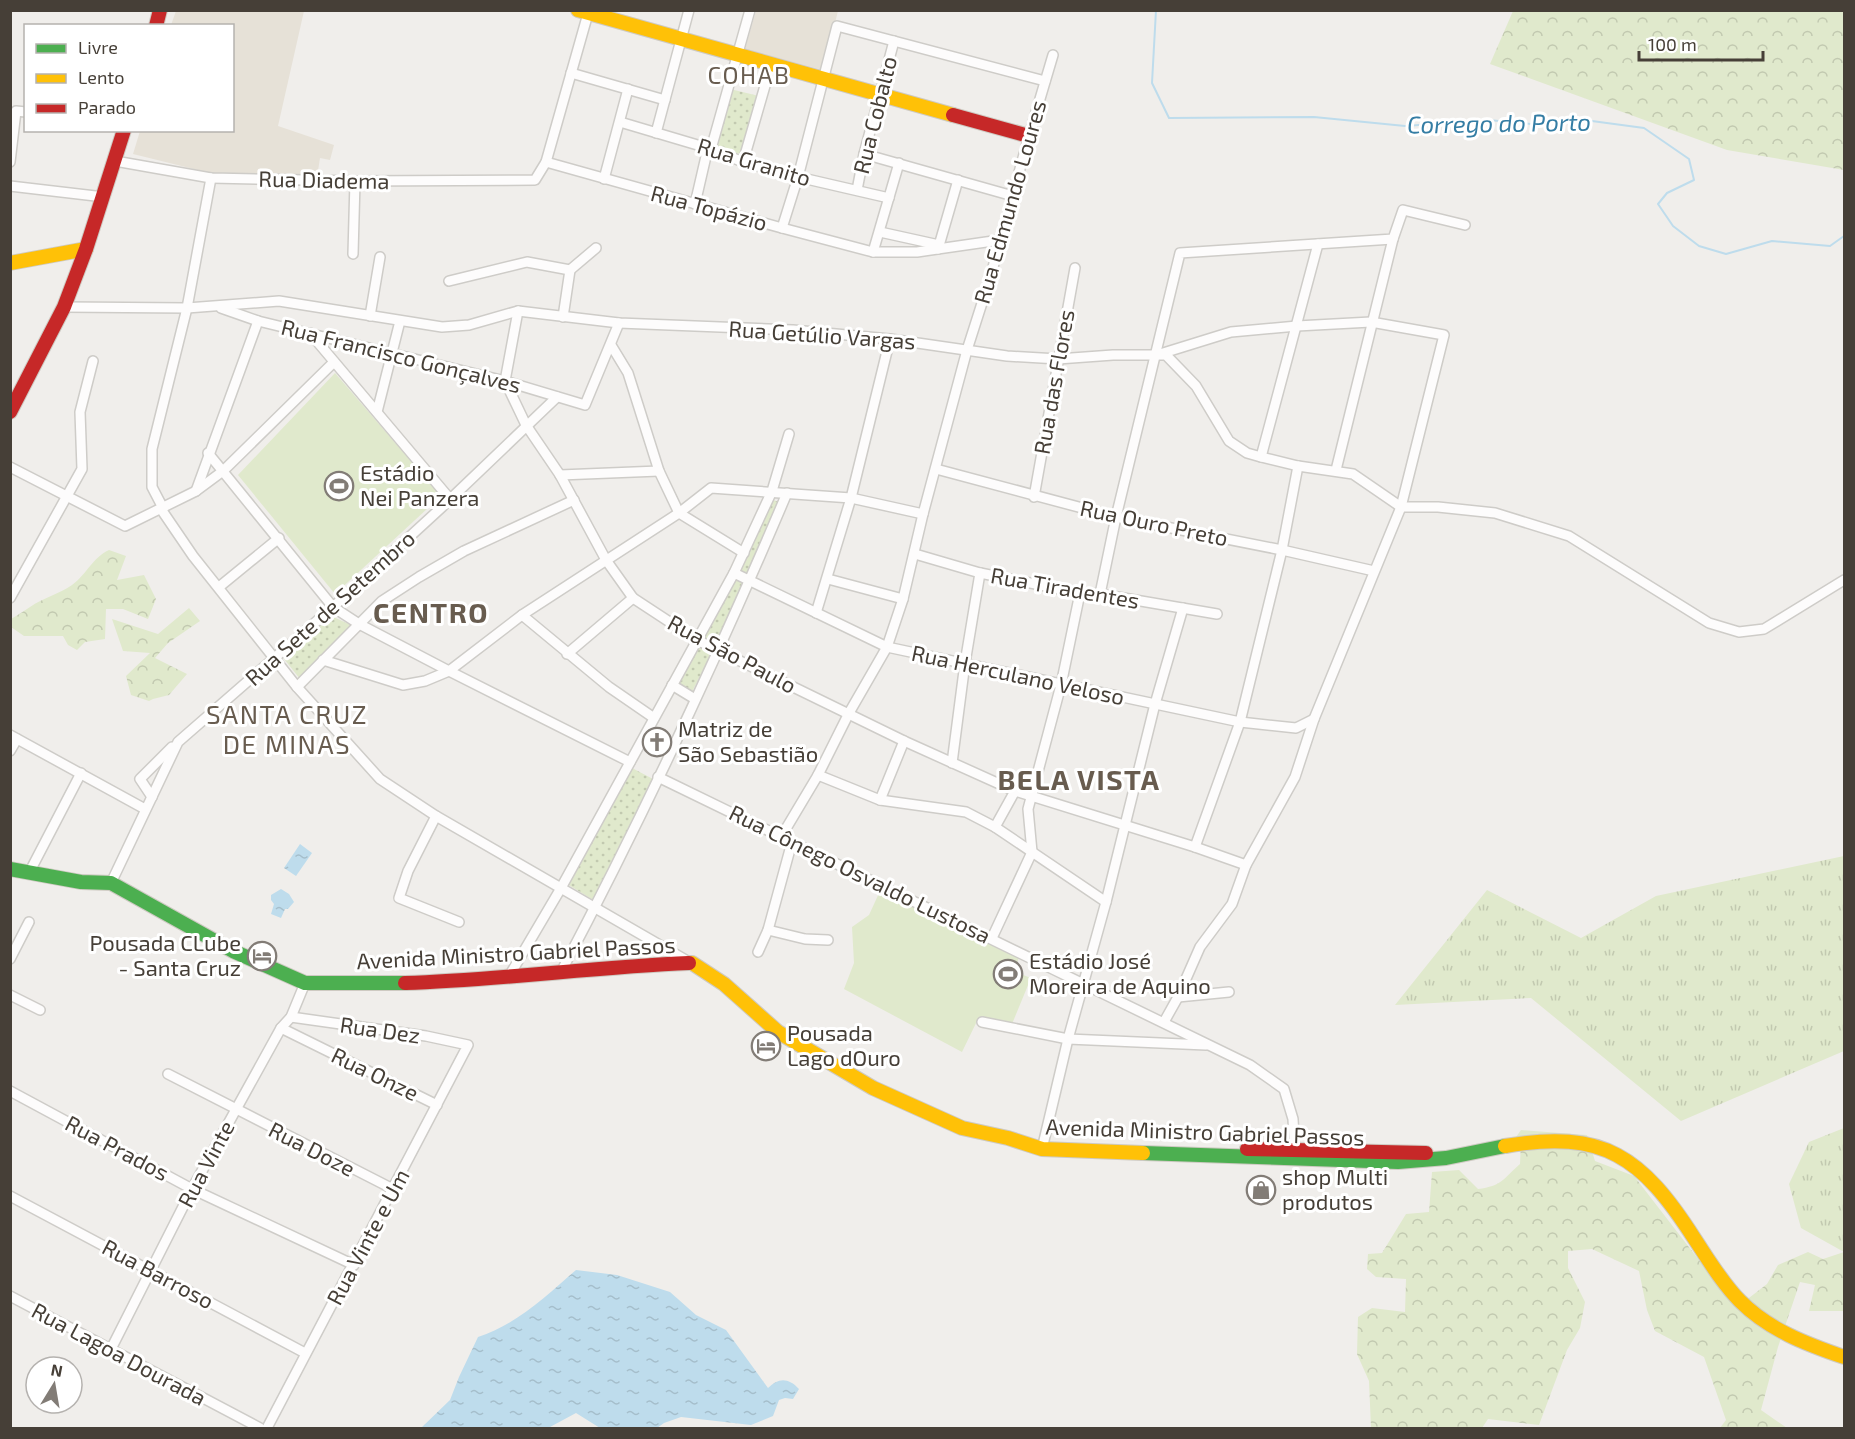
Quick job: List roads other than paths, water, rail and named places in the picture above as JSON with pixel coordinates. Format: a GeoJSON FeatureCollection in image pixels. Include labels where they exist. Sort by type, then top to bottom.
{"type":"FeatureCollection","features":[{"type":"Feature","properties":{"kind":"main road"},"geometry":{"type":"LineString","coordinates":[[585,11],[823,80],[1029,136]]}},
{"type":"Feature","properties":{"kind":"main road"},"geometry":{"type":"LineString","coordinates":[[10,412],[64,307],[104,197],[123,132]]}},
{"type":"Feature","properties":{"kind":"main road"},"geometry":{"type":"LineString","coordinates":[[10,263],[86,249]]}},
{"type":"Feature","properties":{"kind":"main road","name":"Avenida Ministro Gabriel Passos"},"geometry":{"type":"LineString","coordinates":[[10,869],[81,882],[111,883],[233,951],[304,983],[367,984],[508,978],[642,965],[692,963],[724,984],[778,1032],[873,1088],[962,1128],[1042,1146],[1295,1154],[1421,1161],[1500,1147],[1562,1140],[1592,1144],[1617,1154],[1641,1168],[1663,1192],[1720,1276],[1740,1300],[1764,1319],[1808,1346],[1845,1357]]}},
{"type":"Feature","properties":{"kind":"street"},"geometry":{"type":"LineString","coordinates":[[656,133],[689,10]]}},
{"type":"Feature","properties":{"kind":"street"},"geometry":{"type":"LineString","coordinates":[[696,204],[707,152],[711,149],[750,10]]}},
{"type":"Feature","properties":{"kind":"street"},"geometry":{"type":"LineString","coordinates":[[546,162],[571,73],[585,11]]}},
{"type":"Feature","properties":{"kind":"street"},"geometry":{"type":"LineString","coordinates":[[782,228],[798,177],[837,26],[1045,81]]}},
{"type":"Feature","properties":{"kind":"street","name":"Rua Cobalto"},"geometry":{"type":"LineString","coordinates":[[857,190],[864,154],[894,41]]}},
{"type":"Feature","properties":{"kind":"street","name":"Rua Edmundo Loures"},"geometry":{"type":"LineString","coordinates":[[781,837],[818,775],[849,713],[887,647],[903,599],[915,554],[922,514],[967,350],[1053,55]]}},
{"type":"Feature","properties":{"kind":"street"},"geometry":{"type":"LineString","coordinates":[[742,162],[771,65]]}},
{"type":"Feature","properties":{"kind":"street"},"geometry":{"type":"LineString","coordinates":[[571,73],[665,100]]}},
{"type":"Feature","properties":{"kind":"street"},"geometry":{"type":"LineString","coordinates":[[604,179],[628,89]]}},
{"type":"Feature","properties":{"kind":"street"},"geometry":{"type":"LineString","coordinates":[[10,162],[21,112]]}},
{"type":"Feature","properties":{"kind":"street","name":"Rua Granito"},"geometry":{"type":"LineString","coordinates":[[620,122],[711,149],[742,162],[890,198]]}},
{"type":"Feature","properties":{"kind":"street"},"geometry":{"type":"LineString","coordinates":[[864,154],[1013,196]]}},
{"type":"Feature","properties":{"kind":"street","name":"Rua Diadema"},"geometry":{"type":"LineString","coordinates":[[115,161],[211,178],[355,181],[535,180],[546,162]]}},
{"type":"Feature","properties":{"kind":"street","name":"Rua Topázio"},"geometry":{"type":"LineString","coordinates":[[546,162],[873,252],[899,253],[1000,240]]}},
{"type":"Feature","properties":{"kind":"street"},"geometry":{"type":"LineString","coordinates":[[873,252],[899,164]]}},
{"type":"Feature","properties":{"kind":"street"},"geometry":{"type":"LineString","coordinates":[[211,178],[187,308],[152,449],[152,487],[163,512],[193,556],[297,687],[380,779],[436,816],[692,963]]}},
{"type":"Feature","properties":{"kind":"street"},"geometry":{"type":"LineString","coordinates":[[880,232],[939,247],[958,180]]}},
{"type":"Feature","properties":{"kind":"street"},"geometry":{"type":"LineString","coordinates":[[353,254],[355,181]]}},
{"type":"Feature","properties":{"kind":"street"},"geometry":{"type":"LineString","coordinates":[[10,186],[104,197]]}},
{"type":"Feature","properties":{"kind":"street"},"geometry":{"type":"LineString","coordinates":[[1336,470],[1371,322],[1402,210],[1464,225]]}},
{"type":"Feature","properties":{"kind":"street"},"geometry":{"type":"LineString","coordinates":[[1100,594],[1116,517],[1180,253],[1393,239]]}},
{"type":"Feature","properties":{"kind":"street"},"geometry":{"type":"LineString","coordinates":[[1261,457],[1318,244]]}},
{"type":"Feature","properties":{"kind":"street"},"geometry":{"type":"LineString","coordinates":[[563,317],[570,270],[596,248]]}},
{"type":"Feature","properties":{"kind":"street"},"geometry":{"type":"LineString","coordinates":[[370,316],[380,257]]}},
{"type":"Feature","properties":{"kind":"street"},"geometry":{"type":"LineString","coordinates":[[449,281],[527,262],[570,270]]}},
{"type":"Feature","properties":{"kind":"street","name":"Rua das Flores"},"geometry":{"type":"LineString","coordinates":[[1034,497],[1075,268]]}},
{"type":"Feature","properties":{"kind":"street","name":"Rua Getúlio Vargas"},"geometry":{"type":"LineString","coordinates":[[64,307],[187,308],[279,301],[442,327],[469,326],[518,311],[620,323],[793,330],[890,339],[1007,356],[1058,359],[1113,355],[1166,355],[1196,386],[1229,441],[1247,453],[1298,466],[1353,474],[1401,507]]}},
{"type":"Feature","properties":{"kind":"street","name":"Rua Francisco Gonçalves"},"geometry":{"type":"LineString","coordinates":[[217,307],[258,321],[505,381],[585,405],[611,345]]}},
{"type":"Feature","properties":{"kind":"street"},"geometry":{"type":"LineString","coordinates":[[505,381],[518,311]]}},
{"type":"Feature","properties":{"kind":"street"},"geometry":{"type":"LineString","coordinates":[[196,491],[258,321]]}},
{"type":"Feature","properties":{"kind":"street"},"geometry":{"type":"LineString","coordinates":[[377,412],[400,321]]}},
{"type":"Feature","properties":{"kind":"street"},"geometry":{"type":"LineString","coordinates":[[1155,355],[1231,332],[1297,326],[1371,322],[1444,335],[1401,507],[1314,719],[1295,777],[1246,865],[1232,904],[1200,947],[1178,997],[1164,1022]]}},
{"type":"Feature","properties":{"kind":"street"},"geometry":{"type":"LineString","coordinates":[[620,323],[611,345],[628,373],[659,471],[679,513],[744,553]]}},
{"type":"Feature","properties":{"kind":"street"},"geometry":{"type":"LineString","coordinates":[[310,333],[450,499]]}},
{"type":"Feature","properties":{"kind":"street"},"geometry":{"type":"LineString","coordinates":[[816,613],[851,498],[890,339]]}},
{"type":"Feature","properties":{"kind":"street"},"geometry":{"type":"LineString","coordinates":[[10,598],[82,469],[80,412],[93,361]]}},
{"type":"Feature","properties":{"kind":"street"},"geometry":{"type":"LineString","coordinates":[[10,467],[125,526],[196,491],[223,471],[334,362]]}},
{"type":"Feature","properties":{"kind":"street","name":"Rua São Paulo"},"geometry":{"type":"LineString","coordinates":[[505,381],[526,425],[560,475],[606,560],[633,598],[697,640],[904,741],[1015,791],[1246,865]]}},
{"type":"Feature","properties":{"kind":"street","name":"Rua Sete de Setembro"},"geometry":{"type":"LineString","coordinates":[[152,797],[140,779],[178,742],[333,607],[557,397]]}},
{"type":"Feature","properties":{"kind":"street"},"geometry":{"type":"LineString","coordinates":[[508,978],[561,888],[734,573],[772,491],[789,434]]}},
{"type":"Feature","properties":{"kind":"street"},"geometry":{"type":"LineString","coordinates":[[208,453],[333,607],[359,624],[449,671],[630,762]]}},
{"type":"Feature","properties":{"kind":"street"},"geometry":{"type":"LineString","coordinates":[[1195,847],[1240,722],[1282,550],[1298,466]]}},
{"type":"Feature","properties":{"kind":"street","name":"Rua Ouro Preto"},"geometry":{"type":"LineString","coordinates":[[936,469],[1034,497],[1116,517],[1374,571]]}},
{"type":"Feature","properties":{"kind":"street"},"geometry":{"type":"LineString","coordinates":[[560,475],[659,471]]}},
{"type":"Feature","properties":{"kind":"street"},"geometry":{"type":"LineString","coordinates":[[323,660],[403,685],[425,681],[449,671],[522,615],[679,513],[711,488],[851,498],[922,514]]}},
{"type":"Feature","properties":{"kind":"street"},"geometry":{"type":"LineString","coordinates":[[560,974],[624,850],[750,580],[787,493]]}},
{"type":"Feature","properties":{"kind":"street"},"geometry":{"type":"LineString","coordinates":[[297,687],[382,601],[465,551],[574,500]]}},
{"type":"Feature","properties":{"kind":"street"},"geometry":{"type":"LineString","coordinates":[[1401,507],[1438,507],[1495,513],[1569,536],[1709,623],[1739,632],[1764,629],[1845,580]]}},
{"type":"Feature","properties":{"kind":"street"},"geometry":{"type":"LineString","coordinates":[[219,587],[279,538]]}},
{"type":"Feature","properties":{"kind":"street","name":"Rua Tiradentes"},"geometry":{"type":"LineString","coordinates":[[915,554],[980,573],[1080,593],[1100,594],[1217,614]]}},
{"type":"Feature","properties":{"kind":"street","name":"Rua Herculano Veloso"},"geometry":{"type":"LineString","coordinates":[[734,573],[887,647],[1240,722],[1296,728],[1314,719]]}},
{"type":"Feature","properties":{"kind":"street"},"geometry":{"type":"LineString","coordinates":[[952,763],[980,573]]}},
{"type":"Feature","properties":{"kind":"street"},"geometry":{"type":"LineString","coordinates":[[828,579],[903,599]]}},
{"type":"Feature","properties":{"kind":"street"},"geometry":{"type":"LineString","coordinates":[[992,938],[1032,852],[1028,809],[1060,685],[1080,593]]}},
{"type":"Feature","properties":{"kind":"street"},"geometry":{"type":"LineString","coordinates":[[567,654],[633,598]]}},
{"type":"Feature","properties":{"kind":"street"},"geometry":{"type":"LineString","coordinates":[[1042,1146],[1155,704],[1183,608]]}},
{"type":"Feature","properties":{"kind":"street"},"geometry":{"type":"LineString","coordinates":[[522,615],[609,687],[654,718]]}},
{"type":"Feature","properties":{"kind":"street"},"geometry":{"type":"LineString","coordinates":[[672,686],[695,699]]}},
{"type":"Feature","properties":{"kind":"street"},"geometry":{"type":"LineString","coordinates":[[10,751],[14,737],[145,809]]}},
{"type":"Feature","properties":{"kind":"street"},"geometry":{"type":"LineString","coordinates":[[880,800],[904,741]]}},
{"type":"Feature","properties":{"kind":"street","name":"Rua Sete de Setembro"},"geometry":{"type":"LineString","coordinates":[[111,883],[178,742]]}},
{"type":"Feature","properties":{"kind":"street"},"geometry":{"type":"LineString","coordinates":[[29,873],[81,773]]}},
{"type":"Feature","properties":{"kind":"street"},"geometry":{"type":"LineString","coordinates":[[818,775],[880,800],[966,812],[995,827],[1106,902]]}},
{"type":"Feature","properties":{"kind":"street","name":"Rua Cônego Osvaldo Lustosa"},"geometry":{"type":"LineString","coordinates":[[657,777],[1250,1065],[1284,1089],[1293,1119],[1295,1154]]}},
{"type":"Feature","properties":{"kind":"street"},"geometry":{"type":"LineString","coordinates":[[995,827],[1015,791]]}},
{"type":"Feature","properties":{"kind":"street"},"geometry":{"type":"LineString","coordinates":[[436,816],[408,871],[399,898],[459,922]]}},
{"type":"Feature","properties":{"kind":"street"},"geometry":{"type":"LineString","coordinates":[[758,952],[768,930],[792,842]]}},
{"type":"Feature","properties":{"kind":"street"},"geometry":{"type":"LineString","coordinates":[[10,959],[29,922]]}},
{"type":"Feature","properties":{"kind":"street"},"geometry":{"type":"LineString","coordinates":[[768,930],[805,939],[828,940]]}},
{"type":"Feature","properties":{"kind":"street","name":"Rua Vinte"},"geometry":{"type":"LineString","coordinates":[[111,1349],[234,1110],[281,1028],[291,1017],[304,983]]}},
{"type":"Feature","properties":{"kind":"street"},"geometry":{"type":"LineString","coordinates":[[1178,997],[1229,992]]}},
{"type":"Feature","properties":{"kind":"street"},"geometry":{"type":"LineString","coordinates":[[10,995],[40,1010]]}},
{"type":"Feature","properties":{"kind":"street","name":"Rua Dez"},"geometry":{"type":"LineString","coordinates":[[291,1017],[426,1036],[468,1045]]}},
{"type":"Feature","properties":{"kind":"street"},"geometry":{"type":"LineString","coordinates":[[982,1022],[1068,1039],[1209,1046]]}},
{"type":"Feature","properties":{"kind":"street","name":"Rua Onze"},"geometry":{"type":"LineString","coordinates":[[281,1028],[437,1105]]}},
{"type":"Feature","properties":{"kind":"street","name":"Rua Vinte e Um"},"geometry":{"type":"LineString","coordinates":[[267,1428],[468,1045]]}},
{"type":"Feature","properties":{"kind":"street","name":"Rua Doze"},"geometry":{"type":"LineString","coordinates":[[168,1074],[393,1190]]}},
{"type":"Feature","properties":{"kind":"street","name":"Rua Prados"},"geometry":{"type":"LineString","coordinates":[[10,1091],[192,1189],[354,1264]]}},
{"type":"Feature","properties":{"kind":"street","name":"Rua Barroso"},"geometry":{"type":"LineString","coordinates":[[10,1196],[151,1269],[305,1353]]}},
{"type":"Feature","properties":{"kind":"street","name":"Rua Lagoa Dourada"},"geometry":{"type":"LineString","coordinates":[[10,1296],[260,1428]]}},
{"type":"Feature","properties":{"kind":"water"},"geometry":{"type":"Polygon","coordinates":[[[300,844],[312,853],[296,876],[284,868],[300,844]]]}},
{"type":"Feature","properties":{"kind":"water"},"geometry":{"type":"Polygon","coordinates":[[[281,889],[289,894],[294,902],[288,909],[285,909],[281,918],[271,914],[274,904],[271,895],[281,889]]]}},
{"type":"Feature","properties":{"kind":"water"},"geometry":{"type":"Polygon","coordinates":[[[576,1270],[617,1275],[670,1292],[696,1315],[726,1330],[768,1388],[783,1380],[791,1382],[799,1389],[793,1399],[779,1400],[773,1416],[751,1425],[681,1417],[657,1428],[600,1428],[576,1413],[550,1427],[540,1428],[421,1428],[450,1400],[478,1337],[518,1317],[576,1270]]]}},
{"type":"Feature","properties":{"kind":"waterway","name":"Corrego do Porto"},"geometry":{"type":"LineString","coordinates":[[1156,10],[1152,83],[1169,118],[1314,117],[1405,126],[1488,120],[1531,124],[1577,119],[1644,128],[1689,159],[1694,180],[1667,193],[1658,204],[1673,226],[1699,246],[1726,254],[1772,241],[1830,246],[1844,236]]}},
{"type":"Feature","properties":{"kind":"place","name":"Estádio Nei Panzera"},"geometry":{"type":"Point","coordinates":[339,486]}},
{"type":"Feature","properties":{"kind":"place","name":"Matriz de São Sebastião"},"geometry":{"type":"Point","coordinates":[657,742]}},
{"type":"Feature","properties":{"kind":"place","name":"Pousada CLube - Santa Cruz"},"geometry":{"type":"Point","coordinates":[262,956]}},
{"type":"Feature","properties":{"kind":"place","name":"Estádio José Moreira de Aquino"},"geometry":{"type":"Point","coordinates":[1008,974]}},
{"type":"Feature","properties":{"kind":"place","name":"Pousada Lago dOuro"},"geometry":{"type":"Point","coordinates":[766,1046]}},
{"type":"Feature","properties":{"kind":"place","name":"shop Multi produtos"},"geometry":{"type":"Point","coordinates":[1261,1190]}},
{"type":"Feature","properties":{"kind":"district","name":"COHAB"},"geometry":{"type":"Point","coordinates":[749,76]}},
{"type":"Feature","properties":{"kind":"district","name":"CENTRO"},"geometry":{"type":"Point","coordinates":[431,613]}},
{"type":"Feature","properties":{"kind":"district","name":"SANTA CRUZ DE MINAS"},"geometry":{"type":"Point","coordinates":[287,730]}},
{"type":"Feature","properties":{"kind":"district","name":"BELA VISTA"},"geometry":{"type":"Point","coordinates":[1079,780]}}]}
